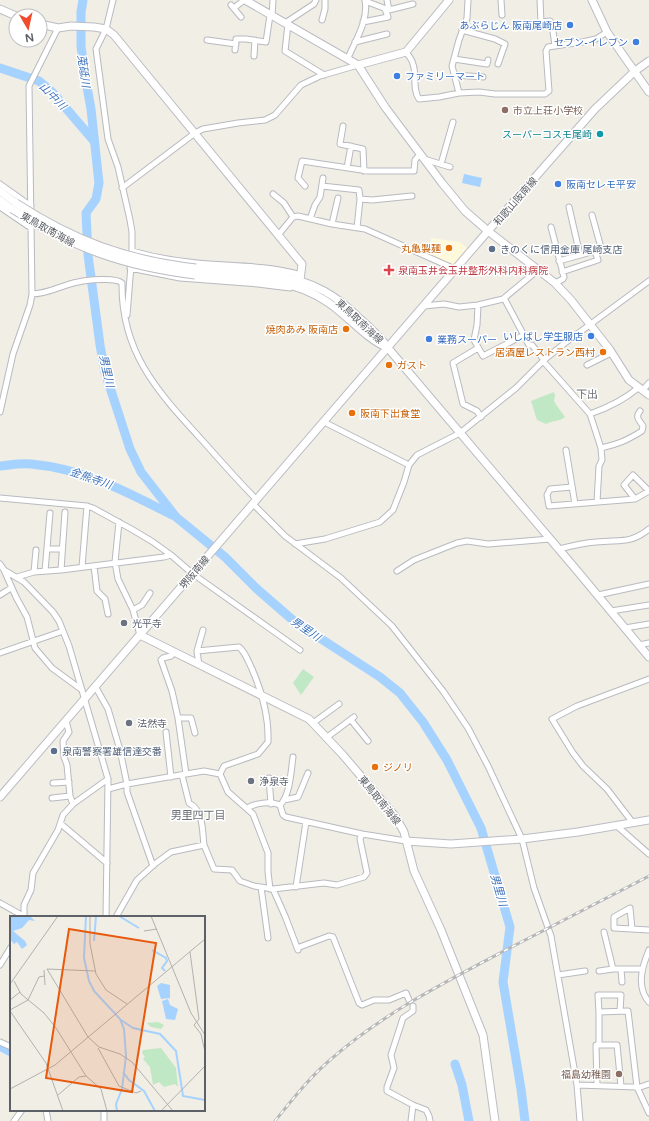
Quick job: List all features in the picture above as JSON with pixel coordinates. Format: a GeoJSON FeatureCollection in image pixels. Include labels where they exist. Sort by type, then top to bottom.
{"type":"FeatureCollection","features":[{"type":"Feature","properties":{"kind":"main road"},"geometry":{"type":"LineString","coordinates":[[244,0],[358,65],[385,107],[465,211],[488,231],[555,283],[590,324],[629,380],[643,391]]}},
{"type":"Feature","properties":{"kind":"main road"},"geometry":{"type":"LineString","coordinates":[[358,65],[406,52],[449,0]]}},
{"type":"Feature","properties":{"kind":"main road"},"geometry":{"type":"LineString","coordinates":[[592,0],[607,32],[649,92]]}},
{"type":"Feature","properties":{"kind":"main road"},"geometry":{"type":"LineString","coordinates":[[48,26],[58,28],[71,26],[94,27],[106,29],[114,35],[279,234],[302,264],[300,278]]}},
{"type":"Feature","properties":{"kind":"main road","name":"和歌山阪南線"},"geometry":{"type":"LineString","coordinates":[[388,348],[595,109],[635,71],[649,61]]}},
{"type":"Feature","properties":{"kind":"main road","name":"東鳥取南海線"},"geometry":{"type":"LineString","coordinates":[[0,191],[14,206]]}},
{"type":"Feature","properties":{"kind":"main road","name":"東鳥取南海線"},"geometry":{"type":"LineString","coordinates":[[0,200],[96,246],[196,272],[257,278],[296,287],[320,297],[377,343],[388,348]]}},
{"type":"Feature","properties":{"kind":"main road","name":"東鳥取南海線"},"geometry":{"type":"LineString","coordinates":[[196,272],[258,272],[300,278],[324,291],[345,305],[381,338],[388,348]]}},
{"type":"Feature","properties":{"kind":"main road"},"geometry":{"type":"LineString","coordinates":[[388,348],[649,657]]}},
{"type":"Feature","properties":{"kind":"main road","name":"堺阪南線"},"geometry":{"type":"LineString","coordinates":[[0,797],[388,348]]}},
{"type":"Feature","properties":{"kind":"main road","name":"東鳥取南海線"},"geometry":{"type":"LineString","coordinates":[[140,635],[262,697],[306,717],[395,816],[404,832],[414,871],[441,930],[483,1035],[495,1121]]}},
{"type":"Feature","properties":{"kind":"main road"},"geometry":{"type":"LineString","coordinates":[[406,841],[451,844],[522,839],[649,820]]}},
{"type":"Feature","properties":{"kind":"street"},"geometry":{"type":"LineString","coordinates":[[113,0],[106,29],[96,49],[108,139],[118,167],[132,232],[132,251],[126,320]]}},
{"type":"Feature","properties":{"kind":"street"},"geometry":{"type":"LineString","coordinates":[[241,17],[233,6],[244,0]]}},
{"type":"Feature","properties":{"kind":"street"},"geometry":{"type":"LineString","coordinates":[[235,50],[236,39],[266,42],[272,0]]}},
{"type":"Feature","properties":{"kind":"street"},"geometry":{"type":"LineString","coordinates":[[316,0],[314,4],[286,24],[284,51],[324,75]]}},
{"type":"Feature","properties":{"kind":"street"},"geometry":{"type":"LineString","coordinates":[[322,20],[325,0]]}},
{"type":"Feature","properties":{"kind":"street"},"geometry":{"type":"LineString","coordinates":[[365,0],[387,10],[413,4]]}},
{"type":"Feature","properties":{"kind":"street"},"geometry":{"type":"LineString","coordinates":[[348,58],[363,22],[366,8],[365,0]]}},
{"type":"Feature","properties":{"kind":"street"},"geometry":{"type":"LineString","coordinates":[[363,22],[388,17],[387,0]]}},
{"type":"Feature","properties":{"kind":"street"},"geometry":{"type":"LineString","coordinates":[[458,93],[452,66],[467,18],[468,0]]}},
{"type":"Feature","properties":{"kind":"street"},"geometry":{"type":"LineString","coordinates":[[501,0],[502,15]]}},
{"type":"Feature","properties":{"kind":"street"},"geometry":{"type":"LineString","coordinates":[[540,0],[541,22],[550,21],[552,24],[555,46]]}},
{"type":"Feature","properties":{"kind":"street"},"geometry":{"type":"LineString","coordinates":[[597,0],[598,13]]}},
{"type":"Feature","properties":{"kind":"street"},"geometry":{"type":"LineString","coordinates":[[0,412],[13,354],[30,305],[32,294],[29,86],[58,28]]}},
{"type":"Feature","properties":{"kind":"street"},"geometry":{"type":"LineString","coordinates":[[462,30],[495,39],[505,44],[498,64]]}},
{"type":"Feature","properties":{"kind":"street"},"geometry":{"type":"LineString","coordinates":[[406,52],[413,63],[415,94],[419,99],[458,93],[479,92],[495,94],[546,94],[549,91],[546,51],[548,47],[596,39],[607,32]]}},
{"type":"Feature","properties":{"kind":"street"},"geometry":{"type":"LineString","coordinates":[[354,42],[387,34]]}},
{"type":"Feature","properties":{"kind":"street"},"geometry":{"type":"LineString","coordinates":[[207,40],[236,44]]}},
{"type":"Feature","properties":{"kind":"street"},"geometry":{"type":"LineString","coordinates":[[254,56],[256,40]]}},
{"type":"Feature","properties":{"kind":"street"},"geometry":{"type":"LineString","coordinates":[[454,59],[487,64],[488,60]]}},
{"type":"Feature","properties":{"kind":"street"},"geometry":{"type":"LineString","coordinates":[[122,188],[195,133],[204,129],[265,120],[275,115],[301,85],[324,75],[358,65]]}},
{"type":"Feature","properties":{"kind":"street"},"geometry":{"type":"LineString","coordinates":[[454,75],[483,77]]}},
{"type":"Feature","properties":{"kind":"street"},"geometry":{"type":"LineString","coordinates":[[441,164],[454,122]]}},
{"type":"Feature","properties":{"kind":"street"},"geometry":{"type":"LineString","coordinates":[[343,126],[340,144],[363,149],[364,171]]}},
{"type":"Feature","properties":{"kind":"street"},"geometry":{"type":"LineString","coordinates":[[346,168],[351,146]]}},
{"type":"Feature","properties":{"kind":"street"},"geometry":{"type":"LineString","coordinates":[[305,186],[298,178],[302,161],[364,171],[414,172],[414,160],[422,157],[450,167]]}},
{"type":"Feature","properties":{"kind":"street"},"geometry":{"type":"LineString","coordinates":[[310,219],[315,205],[320,197],[323,178]]}},
{"type":"Feature","properties":{"kind":"street"},"geometry":{"type":"LineString","coordinates":[[0,184],[31,206]]}},
{"type":"Feature","properties":{"kind":"street"},"geometry":{"type":"LineString","coordinates":[[322,186],[359,190],[360,200],[357,228]]}},
{"type":"Feature","properties":{"kind":"street"},"geometry":{"type":"LineString","coordinates":[[273,194],[284,203],[293,217]]}},
{"type":"Feature","properties":{"kind":"street"},"geometry":{"type":"LineString","coordinates":[[360,200],[412,196]]}},
{"type":"Feature","properties":{"kind":"street"},"geometry":{"type":"LineString","coordinates":[[332,224],[338,198]]}},
{"type":"Feature","properties":{"kind":"street"},"geometry":{"type":"LineString","coordinates":[[0,207],[31,228]]}},
{"type":"Feature","properties":{"kind":"street"},"geometry":{"type":"LineString","coordinates":[[570,207],[580,255]]}},
{"type":"Feature","properties":{"kind":"street"},"geometry":{"type":"LineString","coordinates":[[559,261],[595,251],[595,248],[600,246],[592,215]]}},
{"type":"Feature","properties":{"kind":"street"},"geometry":{"type":"LineString","coordinates":[[279,234],[293,217],[298,216],[332,224],[365,229],[455,269]]}},
{"type":"Feature","properties":{"kind":"street"},"geometry":{"type":"LineString","coordinates":[[551,227],[564,278],[555,283]]}},
{"type":"Feature","properties":{"kind":"street"},"geometry":{"type":"LineString","coordinates":[[132,251],[163,259],[189,263],[272,268],[300,278]]}},
{"type":"Feature","properties":{"kind":"street"},"geometry":{"type":"LineString","coordinates":[[562,272],[597,261],[595,251]]}},
{"type":"Feature","properties":{"kind":"street"},"geometry":{"type":"LineString","coordinates":[[130,268],[180,278],[280,286],[307,292]]}},
{"type":"Feature","properties":{"kind":"street"},"geometry":{"type":"LineString","coordinates":[[424,306],[444,304],[459,307],[478,305],[504,298],[538,270]]}},
{"type":"Feature","properties":{"kind":"street"},"geometry":{"type":"LineString","coordinates":[[32,294],[40,294],[79,282],[111,280],[119,280],[122,282],[123,307],[130,337],[141,364],[159,391],[253,504],[285,536],[341,578],[392,626],[443,691],[468,728],[522,839],[534,888],[551,936],[577,1085],[580,1121]]}},
{"type":"Feature","properties":{"kind":"street"},"geometry":{"type":"LineString","coordinates":[[295,544],[325,539],[380,522],[393,510],[409,465],[417,455],[460,433],[516,388],[544,361],[590,324],[649,281]]}},
{"type":"Feature","properties":{"kind":"street"},"geometry":{"type":"LineString","coordinates":[[504,298],[529,345],[532,345],[590,414],[601,448],[602,460],[599,466],[597,502]]}},
{"type":"Feature","properties":{"kind":"street"},"geometry":{"type":"LineString","coordinates":[[478,305],[477,325],[474,340],[483,356],[524,335]]}},
{"type":"Feature","properties":{"kind":"street"},"geometry":{"type":"LineString","coordinates":[[478,348],[453,363],[462,404],[477,411],[481,417]]}},
{"type":"Feature","properties":{"kind":"street"},"geometry":{"type":"LineString","coordinates":[[587,365],[611,353]]}},
{"type":"Feature","properties":{"kind":"street"},"geometry":{"type":"LineString","coordinates":[[590,414],[608,407],[630,395],[643,391],[649,383]]}},
{"type":"Feature","properties":{"kind":"street"},"geometry":{"type":"LineString","coordinates":[[601,448],[617,445],[642,431],[642,426],[637,418],[637,414],[640,411]]}},
{"type":"Feature","properties":{"kind":"street"},"geometry":{"type":"LineString","coordinates":[[324,422],[409,465]]}},
{"type":"Feature","properties":{"kind":"street"},"geometry":{"type":"LineString","coordinates":[[566,450],[575,504]]}},
{"type":"Feature","properties":{"kind":"street"},"geometry":{"type":"LineString","coordinates":[[572,487],[550,490],[547,495],[549,506],[636,499],[649,491],[633,475],[624,485],[636,499]]}},
{"type":"Feature","properties":{"kind":"street"},"geometry":{"type":"LineString","coordinates":[[0,498],[87,506],[93,508],[133,530],[171,555],[300,650]]}},
{"type":"Feature","properties":{"kind":"street"},"geometry":{"type":"LineString","coordinates":[[82,567],[87,506]]}},
{"type":"Feature","properties":{"kind":"street"},"geometry":{"type":"LineString","coordinates":[[61,570],[65,512]]}},
{"type":"Feature","properties":{"kind":"street"},"geometry":{"type":"LineString","coordinates":[[45,571],[50,513]]}},
{"type":"Feature","properties":{"kind":"street"},"geometry":{"type":"LineString","coordinates":[[119,522],[115,562],[118,578],[133,610],[140,635]]}},
{"type":"Feature","properties":{"kind":"street"},"geometry":{"type":"LineString","coordinates":[[559,549],[596,542],[635,539],[647,530],[649,537]]}},
{"type":"Feature","properties":{"kind":"street"},"geometry":{"type":"LineString","coordinates":[[397,571],[414,560],[457,543],[467,542],[488,544],[550,539]]}},
{"type":"Feature","properties":{"kind":"street"},"geometry":{"type":"LineString","coordinates":[[47,549],[62,549]]}},
{"type":"Feature","properties":{"kind":"street"},"geometry":{"type":"LineString","coordinates":[[34,572],[36,550]]}},
{"type":"Feature","properties":{"kind":"street"},"geometry":{"type":"LineString","coordinates":[[17,578],[34,572],[94,566],[171,555]]}},
{"type":"Feature","properties":{"kind":"street"},"geometry":{"type":"LineString","coordinates":[[0,564],[27,617],[33,641],[38,652],[52,668],[82,690]]}},
{"type":"Feature","properties":{"kind":"street"},"geometry":{"type":"LineString","coordinates":[[94,566],[97,591],[105,599],[108,614]]}},
{"type":"Feature","properties":{"kind":"street"},"geometry":{"type":"LineString","coordinates":[[4,570],[24,582],[53,612],[59,621],[64,631],[82,690],[108,780],[106,916]]}},
{"type":"Feature","properties":{"kind":"street"},"geometry":{"type":"LineString","coordinates":[[598,595],[649,584]]}},
{"type":"Feature","properties":{"kind":"street"},"geometry":{"type":"LineString","coordinates":[[0,595],[11,588]]}},
{"type":"Feature","properties":{"kind":"street"},"geometry":{"type":"LineString","coordinates":[[133,610],[142,605],[150,593]]}},
{"type":"Feature","properties":{"kind":"street"},"geometry":{"type":"LineString","coordinates":[[611,611],[649,605]]}},
{"type":"Feature","properties":{"kind":"street"},"geometry":{"type":"LineString","coordinates":[[625,628],[649,624]]}},
{"type":"Feature","properties":{"kind":"street"},"geometry":{"type":"LineString","coordinates":[[199,665],[197,651],[203,630]]}},
{"type":"Feature","properties":{"kind":"street"},"geometry":{"type":"LineString","coordinates":[[0,653],[64,631]]}},
{"type":"Feature","properties":{"kind":"street"},"geometry":{"type":"LineString","coordinates":[[639,645],[649,643]]}},
{"type":"Feature","properties":{"kind":"street"},"geometry":{"type":"LineString","coordinates":[[197,651],[239,647],[244,651],[262,697],[269,730],[268,742],[258,754],[224,766],[220,774]]}},
{"type":"Feature","properties":{"kind":"street"},"geometry":{"type":"LineString","coordinates":[[174,653],[171,656],[161,660],[172,691],[178,718],[184,774],[189,803],[195,806],[202,821],[204,845],[214,869],[232,870],[240,881],[272,889],[324,883],[337,885],[364,877],[367,873],[360,838],[362,834]]}},
{"type":"Feature","properties":{"kind":"street"},"geometry":{"type":"LineString","coordinates":[[633,823],[607,789],[580,762],[552,719],[577,706],[649,679]]}},
{"type":"Feature","properties":{"kind":"street"},"geometry":{"type":"LineString","coordinates":[[95,686],[108,709],[120,750],[127,784],[127,792],[133,813],[153,866]]}},
{"type":"Feature","properties":{"kind":"street"},"geometry":{"type":"LineString","coordinates":[[313,723],[339,704]]}},
{"type":"Feature","properties":{"kind":"street"},"geometry":{"type":"LineString","coordinates":[[178,718],[191,718],[195,732]]}},
{"type":"Feature","properties":{"kind":"street"},"geometry":{"type":"LineString","coordinates":[[326,738],[352,719],[368,741]]}},
{"type":"Feature","properties":{"kind":"street"},"geometry":{"type":"LineString","coordinates":[[66,721],[70,732],[63,741],[64,757],[67,765],[70,796],[74,804]]}},
{"type":"Feature","properties":{"kind":"street"},"geometry":{"type":"LineString","coordinates":[[166,732],[171,777]]}},
{"type":"Feature","properties":{"kind":"street"},"geometry":{"type":"LineString","coordinates":[[280,805],[284,800],[290,780],[293,757]]}},
{"type":"Feature","properties":{"kind":"street"},"geometry":{"type":"LineString","coordinates":[[108,790],[127,784],[204,771],[220,774]]}},
{"type":"Feature","properties":{"kind":"street"},"geometry":{"type":"LineString","coordinates":[[284,800],[298,797],[308,773]]}},
{"type":"Feature","properties":{"kind":"street"},"geometry":{"type":"LineString","coordinates":[[220,774],[228,792],[252,814],[268,853],[268,872],[272,889],[298,949],[329,936],[333,937],[359,1003],[362,1005],[374,1000],[389,1000],[406,993],[409,1000]]}},
{"type":"Feature","properties":{"kind":"street"},"geometry":{"type":"LineString","coordinates":[[269,778],[271,804]]}},
{"type":"Feature","properties":{"kind":"street"},"geometry":{"type":"LineString","coordinates":[[25,916],[24,905],[31,890],[33,873],[61,824],[63,815],[74,804],[108,780]]}},
{"type":"Feature","properties":{"kind":"street"},"geometry":{"type":"LineString","coordinates":[[53,783],[69,782]]}},
{"type":"Feature","properties":{"kind":"street"},"geometry":{"type":"LineString","coordinates":[[52,798],[70,796]]}},
{"type":"Feature","properties":{"kind":"street"},"geometry":{"type":"LineString","coordinates":[[247,808],[255,803],[280,805]]}},
{"type":"Feature","properties":{"kind":"street"},"geometry":{"type":"LineString","coordinates":[[280,805],[283,815],[306,822],[362,834],[406,841]]}},
{"type":"Feature","properties":{"kind":"street"},"geometry":{"type":"LineString","coordinates":[[296,887],[306,822]]}},
{"type":"Feature","properties":{"kind":"street"},"geometry":{"type":"LineString","coordinates":[[61,824],[107,863]]}},
{"type":"Feature","properties":{"kind":"street"},"geometry":{"type":"LineString","coordinates":[[617,826],[649,854]]}},
{"type":"Feature","properties":{"kind":"street"},"geometry":{"type":"LineString","coordinates":[[117,916],[137,880],[153,866],[171,852],[204,845]]}},
{"type":"Feature","properties":{"kind":"street"},"geometry":{"type":"LineString","coordinates":[[261,887],[268,938]]}},
{"type":"Feature","properties":{"kind":"street"},"geometry":{"type":"LineString","coordinates":[[0,903],[23,916]]}},
{"type":"Feature","properties":{"kind":"street"},"geometry":{"type":"LineString","coordinates":[[632,929],[630,908],[614,916],[614,928],[649,930]]}},
{"type":"Feature","properties":{"kind":"street"},"geometry":{"type":"LineString","coordinates":[[604,932],[613,969]]}},
{"type":"Feature","properties":{"kind":"street"},"geometry":{"type":"LineString","coordinates":[[0,965],[10,949]]}},
{"type":"Feature","properties":{"kind":"street"},"geometry":{"type":"LineString","coordinates":[[649,950],[642,969],[642,988],[645,997],[649,1002]]}},
{"type":"Feature","properties":{"kind":"street"},"geometry":{"type":"LineString","coordinates":[[599,971],[613,969],[642,969]]}},
{"type":"Feature","properties":{"kind":"street"},"geometry":{"type":"LineString","coordinates":[[621,969],[622,982]]}},
{"type":"Feature","properties":{"kind":"street"},"geometry":{"type":"LineString","coordinates":[[558,975],[586,971]]}},
{"type":"Feature","properties":{"kind":"street"},"geometry":{"type":"LineString","coordinates":[[597,1085],[596,1045],[599,1045],[598,995],[620,995],[620,1012]]}},
{"type":"Feature","properties":{"kind":"street"},"geometry":{"type":"LineString","coordinates":[[413,1006],[413,1010],[403,1018],[391,1055],[394,1068],[387,1091],[414,1106],[426,1110],[430,1116],[430,1121]]}},
{"type":"Feature","properties":{"kind":"street"},"geometry":{"type":"LineString","coordinates":[[599,1012],[628,1011],[637,1087],[649,1113]]}},
{"type":"Feature","properties":{"kind":"street"},"geometry":{"type":"LineString","coordinates":[[0,1042],[10,1047]]}},
{"type":"Feature","properties":{"kind":"street"},"geometry":{"type":"LineString","coordinates":[[599,1045],[617,1045],[621,1086]]}},
{"type":"Feature","properties":{"kind":"street"},"geometry":{"type":"LineString","coordinates":[[577,1085],[637,1087],[649,1084]]}},
{"type":"Feature","properties":{"kind":"street"},"geometry":{"type":"LineString","coordinates":[[411,1121],[414,1106]]}},
{"type":"Feature","properties":{"kind":"street"},"geometry":{"type":"LineString","coordinates":[[14,1121],[21,1111]]}},
{"type":"Feature","properties":{"kind":"street"},"geometry":{"type":"LineString","coordinates":[[46,1111],[48,1121]]}},
{"type":"Feature","properties":{"kind":"shaded area"},"geometry":{"type":"Polygon","coordinates":[[[431,238],[460,242],[467,248],[453,265],[430,255],[431,238]]]}},
{"type":"Feature","properties":{"kind":"green space"},"geometry":{"type":"Polygon","coordinates":[[[554,392],[554,401],[565,417],[546,424],[537,420],[531,401],[554,392]]]}},
{"type":"Feature","properties":{"kind":"green space"},"geometry":{"type":"Polygon","coordinates":[[[303,669],[314,677],[301,695],[293,683],[303,669]]]}},
{"type":"Feature","properties":{"kind":"water"},"geometry":{"type":"Polygon","coordinates":[[[464,174],[482,178],[480,187],[462,183],[464,174]]]}},
{"type":"Feature","properties":{"kind":"waterway","name":"男里川"},"geometry":{"type":"LineString","coordinates":[[83,0],[81,12],[81,46],[91,109],[99,183],[96,199],[86,213],[88,255],[105,372],[130,449],[141,472],[176,517],[225,557],[257,589],[295,622],[380,677],[400,693],[423,722],[447,760],[481,828],[510,927],[503,982],[525,1121]]}},
{"type":"Feature","properties":{"kind":"waterway","name":"山中川"},"geometry":{"type":"LineString","coordinates":[[0,68],[39,81],[53,93],[94,141]]}},
{"type":"Feature","properties":{"kind":"waterway","name":"金熊寺川"},"geometry":{"type":"LineString","coordinates":[[0,466],[31,464],[51,467],[87,476],[104,482],[172,515]]}},
{"type":"Feature","properties":{"kind":"waterway"},"geometry":{"type":"LineString","coordinates":[[0,1046],[10,1051]]}},
{"type":"Feature","properties":{"kind":"waterway"},"geometry":{"type":"LineString","coordinates":[[455,1064],[462,1085],[469,1121]]}},
{"type":"Feature","properties":{"kind":"railway"},"geometry":{"type":"LineString","coordinates":[[275,1121],[301,1089],[322,1067],[370,1028],[391,1014],[458,975],[649,876]]}},
{"type":"Feature","properties":{"kind":"place","name":"あぶらじん 阪南尾崎店"},"geometry":{"type":"Point","coordinates":[570,25]}},
{"type":"Feature","properties":{"kind":"place","name":"セブン-イレブン"},"geometry":{"type":"Point","coordinates":[636,42]}},
{"type":"Feature","properties":{"kind":"place","name":"ファミリーマート"},"geometry":{"type":"Point","coordinates":[397,76]}},
{"type":"Feature","properties":{"kind":"place","name":"市立上荘小学校"},"geometry":{"type":"Point","coordinates":[505,110]}},
{"type":"Feature","properties":{"kind":"place","name":"スーパーコスモ尾崎"},"geometry":{"type":"Point","coordinates":[600,134]}},
{"type":"Feature","properties":{"kind":"place","name":"阪南セレモ平安"},"geometry":{"type":"Point","coordinates":[558,184]}},
{"type":"Feature","properties":{"kind":"place","name":"丸亀製麺"},"geometry":{"type":"Point","coordinates":[449,248]}},
{"type":"Feature","properties":{"kind":"place","name":"きのくに信用金庫 尾崎支店"},"geometry":{"type":"Point","coordinates":[492,249]}},
{"type":"Feature","properties":{"kind":"place","name":"泉南玉井会玉井整形外科内科病院"},"geometry":{"type":"Point","coordinates":[389,270]}},
{"type":"Feature","properties":{"kind":"place","name":"焼肉あみ 阪南店"},"geometry":{"type":"Point","coordinates":[346,329]}},
{"type":"Feature","properties":{"kind":"place","name":"いしばし学生服店"},"geometry":{"type":"Point","coordinates":[591,336]}},
{"type":"Feature","properties":{"kind":"place","name":"業務スーパー"},"geometry":{"type":"Point","coordinates":[429,339]}},
{"type":"Feature","properties":{"kind":"place","name":"居酒屋レストラン西村"},"geometry":{"type":"Point","coordinates":[603,352]}},
{"type":"Feature","properties":{"kind":"place","name":"ガスト"},"geometry":{"type":"Point","coordinates":[389,365]}},
{"type":"Feature","properties":{"kind":"place","name":"阪南下出食堂"},"geometry":{"type":"Point","coordinates":[352,413]}},
{"type":"Feature","properties":{"kind":"place","name":"光平寺"},"geometry":{"type":"Point","coordinates":[124,623]}},
{"type":"Feature","properties":{"kind":"place","name":"法然寺"},"geometry":{"type":"Point","coordinates":[129,723]}},
{"type":"Feature","properties":{"kind":"place","name":"泉南警察署雄信達交番"},"geometry":{"type":"Point","coordinates":[54,751]}},
{"type":"Feature","properties":{"kind":"place","name":"ジノリ"},"geometry":{"type":"Point","coordinates":[375,767]}},
{"type":"Feature","properties":{"kind":"place","name":"浄泉寺"},"geometry":{"type":"Point","coordinates":[251,781]}},
{"type":"Feature","properties":{"kind":"place","name":"福島幼稚園"},"geometry":{"type":"Point","coordinates":[619,1074]}},
{"type":"Feature","properties":{"kind":"district","name":"下出"},"geometry":{"type":"Point","coordinates":[587,394]}},
{"type":"Feature","properties":{"kind":"district","name":"男里四丁目"},"geometry":{"type":"Point","coordinates":[198,815]}},
{"type":"Feature","properties":{"kind":"water label","name":"莵砥川"},"geometry":{"type":"Point","coordinates":[84,71]}}]}
